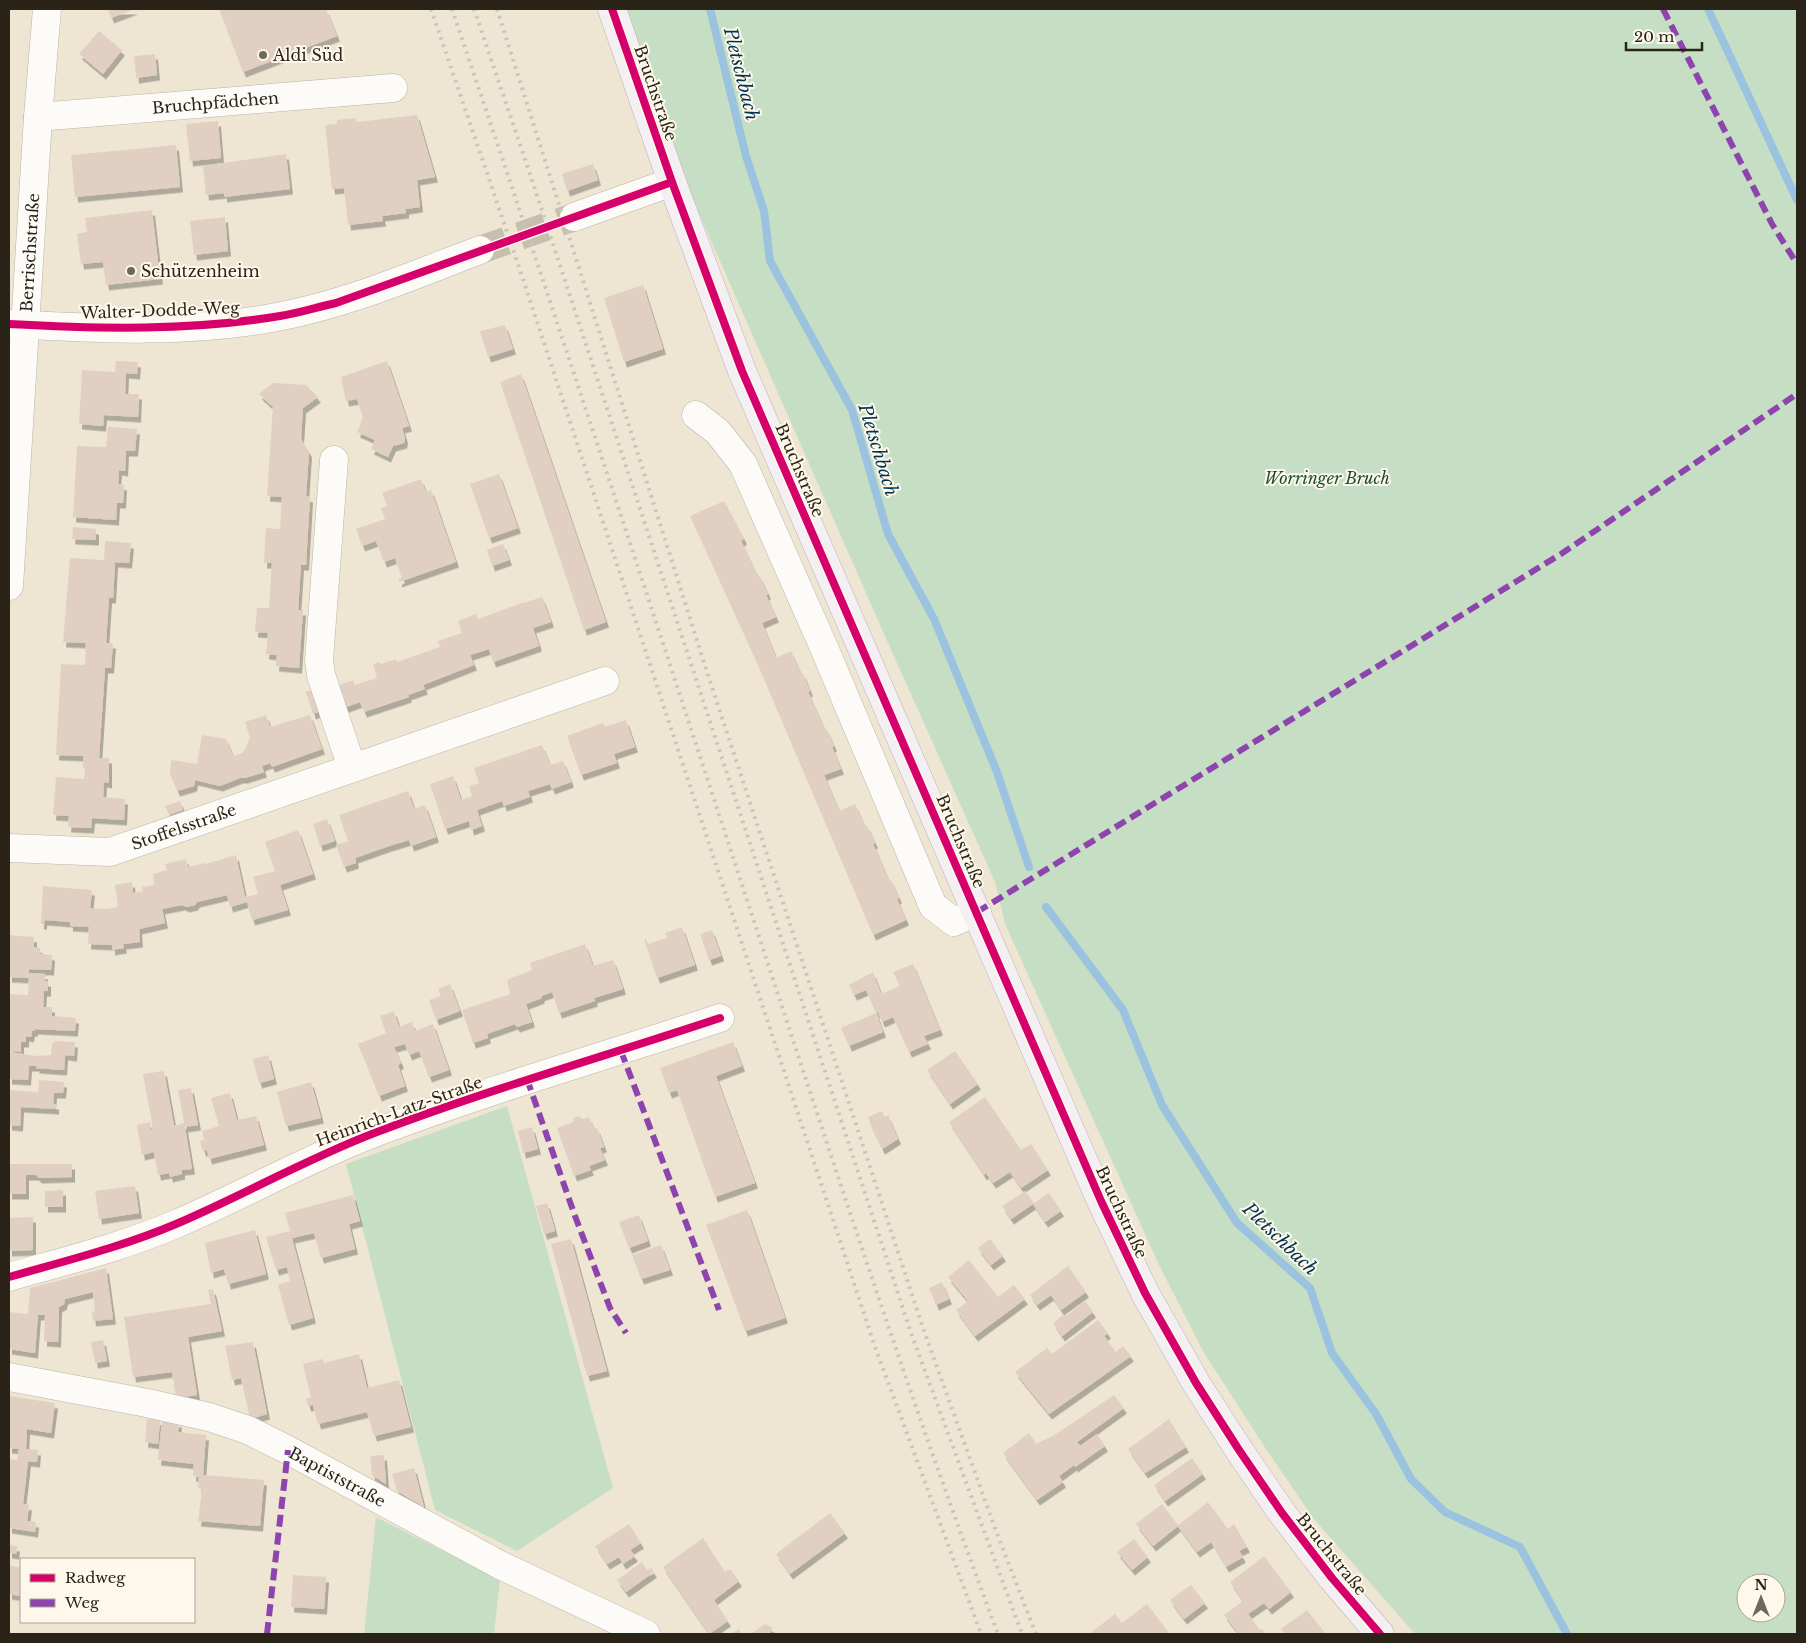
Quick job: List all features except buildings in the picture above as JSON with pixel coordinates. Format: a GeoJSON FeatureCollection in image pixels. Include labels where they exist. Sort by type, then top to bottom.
{"type":"FeatureCollection","features":[{"type":"Feature","properties":{"kind":"main road","name":"Bruchstraße"},"geometry":{"type":"LineString","coordinates":[[612,9],[672,182],[742,371],[1100,1201],[1145,1293],[1196,1383],[1239,1450],[1282,1513],[1332,1578],[1380,1634]]}},
{"type":"Feature","properties":{"kind":"street","name":"Berrischstraße"},"geometry":{"type":"LineString","coordinates":[[9,586],[17,325],[47,9]]}},
{"type":"Feature","properties":{"kind":"street","name":"Bruchpfädchen"},"geometry":{"type":"LineString","coordinates":[[38,117],[392,88]]}},
{"type":"Feature","properties":{"kind":"street"},"geometry":{"type":"LineString","coordinates":[[574,217],[672,182]]}},
{"type":"Feature","properties":{"kind":"street","name":"Walter-Dodde-Weg"},"geometry":{"type":"LineString","coordinates":[[17,325],[116,329],[217,325],[282,316],[336,303],[480,250]]}},
{"type":"Feature","properties":{"kind":"street","name":"Bruchstraße"},"geometry":{"type":"LineString","coordinates":[[696,415],[718,432],[743,464],[825,650],[933,906],[954,922],[976,912]]}},
{"type":"Feature","properties":{"kind":"street"},"geometry":{"type":"LineString","coordinates":[[334,460],[319,660],[321,675],[352,768]]}},
{"type":"Feature","properties":{"kind":"street","name":"Stoffelsstraße"},"geometry":{"type":"LineString","coordinates":[[9,848],[110,852],[605,681]]}},
{"type":"Feature","properties":{"kind":"street","name":"Heinrich-Latz-Straße"},"geometry":{"type":"LineString","coordinates":[[9,1277],[118,1246],[176,1224],[324,1153],[378,1132],[527,1079],[621,1051],[720,1018]]}},
{"type":"Feature","properties":{"kind":"street","name":"Baptiststraße"},"geometry":{"type":"LineString","coordinates":[[9,1377],[147,1403],[209,1417],[248,1430],[500,1565],[646,1634]]}},
{"type":"Feature","properties":{"kind":"green space","name":"Worringer Bruch"},"geometry":{"type":"Polygon","coordinates":[[[627,9],[1797,9],[1797,1634],[1415,1634],[1313,1518],[1203,1351],[1159,1265],[1005,924],[995,882],[679,168],[627,9]]]}},
{"type":"Feature","properties":{"kind":"green space"},"geometry":{"type":"Polygon","coordinates":[[[507,1106],[613,1488],[517,1551],[435,1510],[346,1164],[507,1106]]]}},
{"type":"Feature","properties":{"kind":"green space"},"geometry":{"type":"Polygon","coordinates":[[[376,1517],[500,1580],[494,1634],[364,1634],[376,1517]]]}},
{"type":"Feature","properties":{"kind":"waterway","name":"Pletschbach"},"geometry":{"type":"LineString","coordinates":[[710,9],[746,156],[764,211],[770,261],[852,410],[888,534],[934,619],[997,772],[1029,867]]}},
{"type":"Feature","properties":{"kind":"waterway"},"geometry":{"type":"LineString","coordinates":[[1708,9],[1797,200]]}},
{"type":"Feature","properties":{"kind":"waterway","name":"Pletschbach"},"geometry":{"type":"LineString","coordinates":[[1046,907],[1123,1010],[1162,1105],[1237,1223],[1310,1288],[1332,1353],[1376,1414],[1411,1479],[1445,1512],[1520,1547],[1567,1634]]}},
{"type":"Feature","properties":{"kind":"tunnel"},"geometry":{"type":"LineString","coordinates":[[480,250],[574,217]]}},
{"type":"Feature","properties":{"kind":"railway"},"geometry":{"type":"LineString","coordinates":[[431,9],[518,264],[874,1344],[981,1634]]}},
{"type":"Feature","properties":{"kind":"railway"},"geometry":{"type":"LineString","coordinates":[[452,9],[601,454],[869,1268],[964,1543],[998,1634]]}},
{"type":"Feature","properties":{"kind":"railway"},"geometry":{"type":"LineString","coordinates":[[474,9],[911,1333],[1022,1634]]}},
{"type":"Feature","properties":{"kind":"railway"},"geometry":{"type":"LineString","coordinates":[[497,9],[707,672],[923,1328],[996,1531],[1036,1634]]}},
{"type":"Feature","properties":{"kind":"marked path"},"geometry":{"type":"LineString","coordinates":[[1663,9],[1772,224],[1797,264]]}},
{"type":"Feature","properties":{"kind":"marked path"},"geometry":{"type":"LineString","coordinates":[[977,912],[1561,554],[1797,394]]}},
{"type":"Feature","properties":{"kind":"marked path"},"geometry":{"type":"LineString","coordinates":[[621,1051],[719,1310]]}},
{"type":"Feature","properties":{"kind":"marked path"},"geometry":{"type":"LineString","coordinates":[[527,1079],[575,1216],[610,1308],[626,1333]]}},
{"type":"Feature","properties":{"kind":"marked path"},"geometry":{"type":"LineString","coordinates":[[267,1634],[288,1450]]}},
{"type":"Feature","properties":{"kind":"cycle path"},"geometry":{"type":"LineString","coordinates":[[612,9],[672,182],[742,371],[1101,1201],[1145,1293],[1196,1383],[1239,1450],[1282,1513],[1332,1578],[1380,1634]]}},
{"type":"Feature","properties":{"kind":"cycle path"},"geometry":{"type":"LineString","coordinates":[[9,324],[144,328],[212,324],[280,316],[336,303],[672,182]]}},
{"type":"Feature","properties":{"kind":"cycle path"},"geometry":{"type":"LineString","coordinates":[[9,1277],[93,1253],[156,1232],[201,1213],[351,1142],[420,1116],[720,1018]]}},
{"type":"Feature","properties":{"kind":"place","name":"Aldi Süd"},"geometry":{"type":"Point","coordinates":[263,55]}},
{"type":"Feature","properties":{"kind":"place","name":"Schützenheim"},"geometry":{"type":"Point","coordinates":[131,271]}}]}
